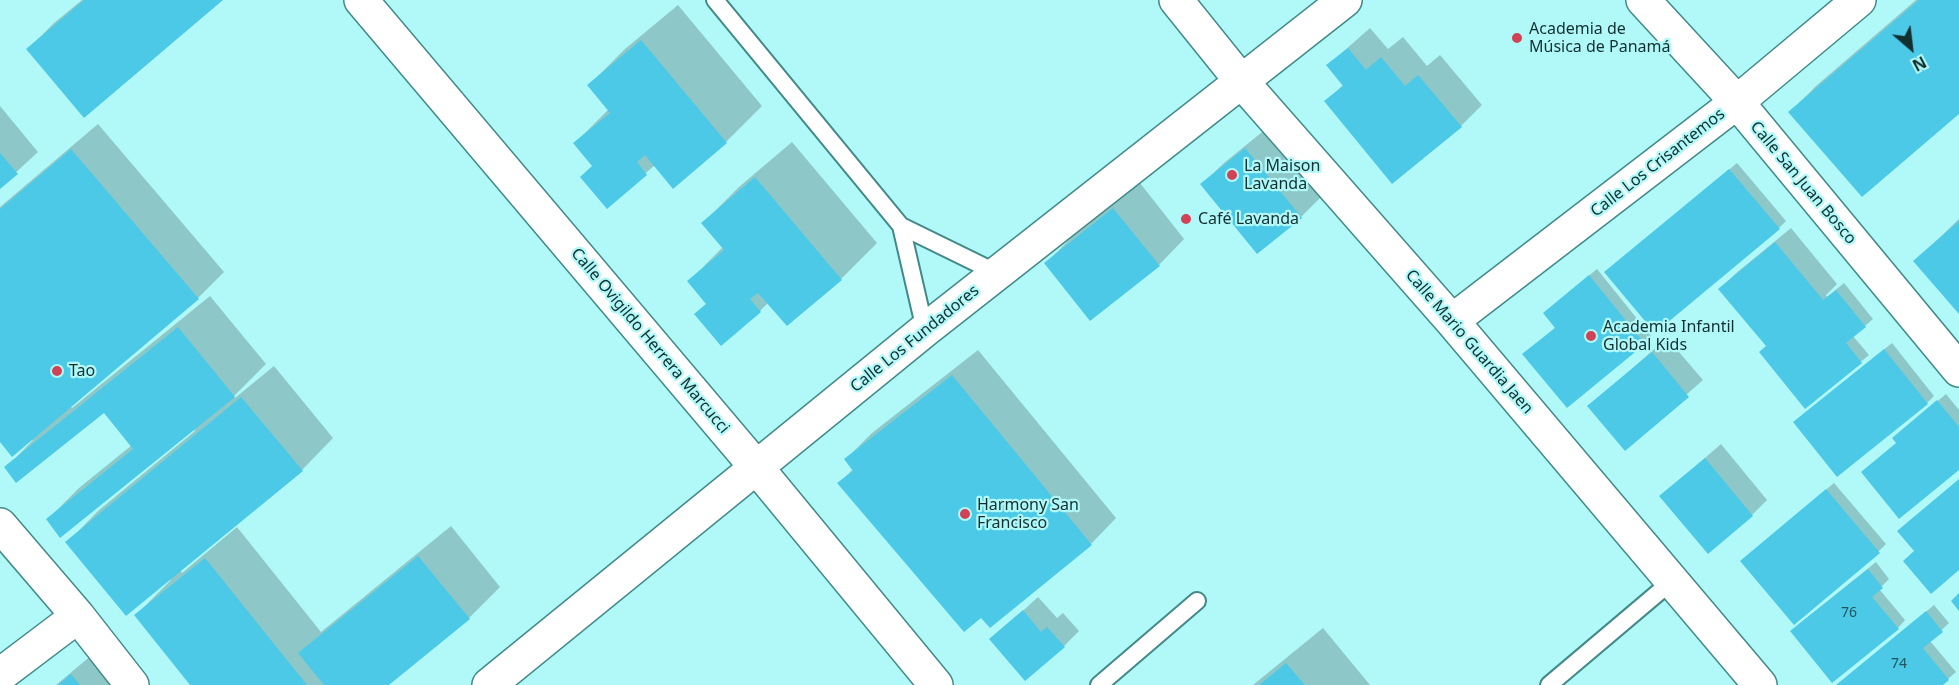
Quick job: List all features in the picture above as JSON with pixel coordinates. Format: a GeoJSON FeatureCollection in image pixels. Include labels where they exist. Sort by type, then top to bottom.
{"type":"FeatureCollection","features":[{"type":"Feature","properties":{"kind":"street","name":"Calle Ovigildo Herrera Marcucci"},"geometry":{"type":"LineString","coordinates":[[361,0],[757,468],[936,685]]}},
{"type":"Feature","properties":{"kind":"street","name":"Calle Mario Guardia Jaen"},"geometry":{"type":"LineString","coordinates":[[1176,0],[1242,82],[1452,321],[1672,581],[1753,683]]}},
{"type":"Feature","properties":{"kind":"street","name":"Calle Los Fundadores"},"geometry":{"type":"LineString","coordinates":[[489,685],[925,330],[1345,0]]}},
{"type":"Feature","properties":{"kind":"street","name":"Calle San Juan Bosco"},"geometry":{"type":"LineString","coordinates":[[1643,0],[1737,102],[1959,370]]}},
{"type":"Feature","properties":{"kind":"street","name":"Calle Los Crisantemos"},"geometry":{"type":"LineString","coordinates":[[1452,321],[1737,102],[1859,0]]}},
{"type":"Feature","properties":{"kind":"street"},"geometry":{"type":"LineString","coordinates":[[0,525],[78,616],[132,685]]}},
{"type":"Feature","properties":{"kind":"street"},"geometry":{"type":"LineString","coordinates":[[0,675],[78,616]]}},
{"type":"Feature","properties":{"kind":"lane"},"geometry":{"type":"LineString","coordinates":[[715,0],[901,226],[997,273]]}},
{"type":"Feature","properties":{"kind":"lane"},"geometry":{"type":"LineString","coordinates":[[901,226],[925,330]]}},
{"type":"Feature","properties":{"kind":"lane"},"geometry":{"type":"LineString","coordinates":[[1549,685],[1672,581]]}},
{"type":"Feature","properties":{"kind":"lane"},"geometry":{"type":"LineString","coordinates":[[1099,685],[1197,601]]}},
{"type":"Feature","properties":{"kind":"building"},"geometry":{"type":"Polygon","coordinates":[[[84,0],[223,0],[84,118],[26,49],[84,0]]]}},
{"type":"Feature","properties":{"kind":"building"},"geometry":{"type":"Polygon","coordinates":[[[1919,0],[1959,0],[1959,114],[1862,197],[1788,112],[1919,0]]]}},
{"type":"Feature","properties":{"kind":"building"},"geometry":{"type":"Polygon","coordinates":[[[641,40],[727,143],[673,189],[645,155],[637,162],[647,175],[607,209],[580,177],[592,166],[573,143],[610,113],[587,85],[641,40]]]}},
{"type":"Feature","properties":{"kind":"building"},"geometry":{"type":"Polygon","coordinates":[[[1348,48],[1366,70],[1381,57],[1405,86],[1418,75],[1462,127],[1392,184],[1324,101],[1343,86],[1326,65],[1348,48]]]}},
{"type":"Feature","properties":{"kind":"building"},"geometry":{"type":"Polygon","coordinates":[[[1245,148],[1302,218],[1257,254],[1200,184],[1245,148]]]}},
{"type":"Feature","properties":{"kind":"building","name":"Tao"},"geometry":{"type":"Polygon","coordinates":[[[71,149],[199,299],[12,457],[0,442],[0,209],[71,149]]]}},
{"type":"Feature","properties":{"kind":"building"},"geometry":{"type":"Polygon","coordinates":[[[0,153],[18,174],[0,189],[0,153]]]}},
{"type":"Feature","properties":{"kind":"building"},"geometry":{"type":"Polygon","coordinates":[[[1729,169],[1780,229],[1655,333],[1604,272],[1729,169]]]}},
{"type":"Feature","properties":{"kind":"building"},"geometry":{"type":"Polygon","coordinates":[[[755,177],[842,280],[787,326],[758,293],[750,299],[761,312],[721,346],[694,314],[706,304],[687,281],[724,250],[701,223],[755,177]]]}},
{"type":"Feature","properties":{"kind":"building"},"geometry":{"type":"Polygon","coordinates":[[[1113,208],[1160,266],[1090,321],[1044,263],[1113,208]]]}},
{"type":"Feature","properties":{"kind":"building"},"geometry":{"type":"Polygon","coordinates":[[[1959,221],[1959,314],[1913,261],[1959,221]]]}},
{"type":"Feature","properties":{"kind":"building"},"geometry":{"type":"Polygon","coordinates":[[[1775,242],[1823,300],[1836,290],[1866,327],[1846,343],[1862,363],[1805,409],[1759,352],[1766,346],[1718,289],[1775,242]]]}},
{"type":"Feature","properties":{"kind":"building","name":"Academia Infantil Global Kids"},"geometry":{"type":"Polygon","coordinates":[[[1589,275],[1645,344],[1567,408],[1522,354],[1555,328],[1543,313],[1589,275]]]}},
{"type":"Feature","properties":{"kind":"building"},"geometry":{"type":"Polygon","coordinates":[[[178,327],[235,397],[60,538],[46,519],[133,449],[104,413],[16,483],[4,467],[178,327]]]}},
{"type":"Feature","properties":{"kind":"building"},"geometry":{"type":"Polygon","coordinates":[[[1884,349],[1928,404],[1837,477],[1793,422],[1884,349]]]}},
{"type":"Feature","properties":{"kind":"building"},"geometry":{"type":"Polygon","coordinates":[[[1652,352],[1689,397],[1625,451],[1587,406],[1652,352]]]}},
{"type":"Feature","properties":{"kind":"building","name":"Harmony San Francisco"},"geometry":{"type":"Polygon","coordinates":[[[952,375],[1092,545],[990,628],[981,618],[964,632],[837,483],[853,471],[844,459],[952,375]]]}},
{"type":"Feature","properties":{"kind":"building"},"geometry":{"type":"Polygon","coordinates":[[[241,397],[303,471],[126,616],[65,542],[241,397]]]}},
{"type":"Feature","properties":{"kind":"building"},"geometry":{"type":"Polygon","coordinates":[[[1937,400],[1959,427],[1959,470],[1899,519],[1861,472],[1896,443],[1892,438],[1937,400]]]}},
{"type":"Feature","properties":{"kind":"building"},"geometry":{"type":"Polygon","coordinates":[[[1705,458],[1753,516],[1708,554],[1659,496],[1705,458]]]}},
{"type":"Feature","properties":{"kind":"building"},"geometry":{"type":"Polygon","coordinates":[[[1959,479],[1959,570],[1931,594],[1903,561],[1914,551],[1897,531],[1959,479]]]}},
{"type":"Feature","properties":{"kind":"building"},"geometry":{"type":"Polygon","coordinates":[[[1826,489],[1880,553],[1794,625],[1740,561],[1826,489]]]}},
{"type":"Feature","properties":{"kind":"building"},"geometry":{"type":"Polygon","coordinates":[[[418,556],[470,619],[389,685],[324,685],[298,653],[418,556]]]}},
{"type":"Feature","properties":{"kind":"building"},"geometry":{"type":"Polygon","coordinates":[[[205,558],[307,685],[190,685],[134,615],[205,558]]]}},
{"type":"Feature","properties":{"kind":"building"},"geometry":{"type":"Polygon","coordinates":[[[1868,569],[1883,588],[1872,597],[1899,629],[1832,683],[1790,631],[1868,569]]]}},
{"type":"Feature","properties":{"kind":"building"},"geometry":{"type":"Polygon","coordinates":[[[1959,593],[1959,611],[1951,601],[1959,593]]]}},
{"type":"Feature","properties":{"kind":"building"},"geometry":{"type":"Polygon","coordinates":[[[1023,610],[1041,632],[1047,627],[1065,647],[1025,681],[989,639],[1023,610]]]}},
{"type":"Feature","properties":{"kind":"building"},"geometry":{"type":"Polygon","coordinates":[[[1926,611],[1943,632],[1923,648],[1949,680],[1943,685],[1836,685],[1926,611]]]}},
{"type":"Feature","properties":{"kind":"building"},"geometry":{"type":"Polygon","coordinates":[[[1286,663],[1305,685],[1259,685],[1286,663]]]}},
{"type":"Feature","properties":{"kind":"building"},"geometry":{"type":"Polygon","coordinates":[[[71,674],[80,685],[58,685],[71,674]]]}},
{"type":"Feature","properties":{"kind":"place","name":"Academia de Música de Panamá"},"geometry":{"type":"Point","coordinates":[1517,38]}},
{"type":"Feature","properties":{"kind":"place","name":"La Maison Lavanda"},"geometry":{"type":"Point","coordinates":[1232,175]}},
{"type":"Feature","properties":{"kind":"place","name":"Café Lavanda"},"geometry":{"type":"Point","coordinates":[1186,219]}},
{"type":"Feature","properties":{"kind":"place","name":"Academia Infantil Global Kids"},"geometry":{"type":"Point","coordinates":[1591,336]}},
{"type":"Feature","properties":{"kind":"place","name":"Tao"},"geometry":{"type":"Point","coordinates":[57,371]}},
{"type":"Feature","properties":{"kind":"place","name":"Harmony San Francisco"},"geometry":{"type":"Point","coordinates":[965,514]}}]}
